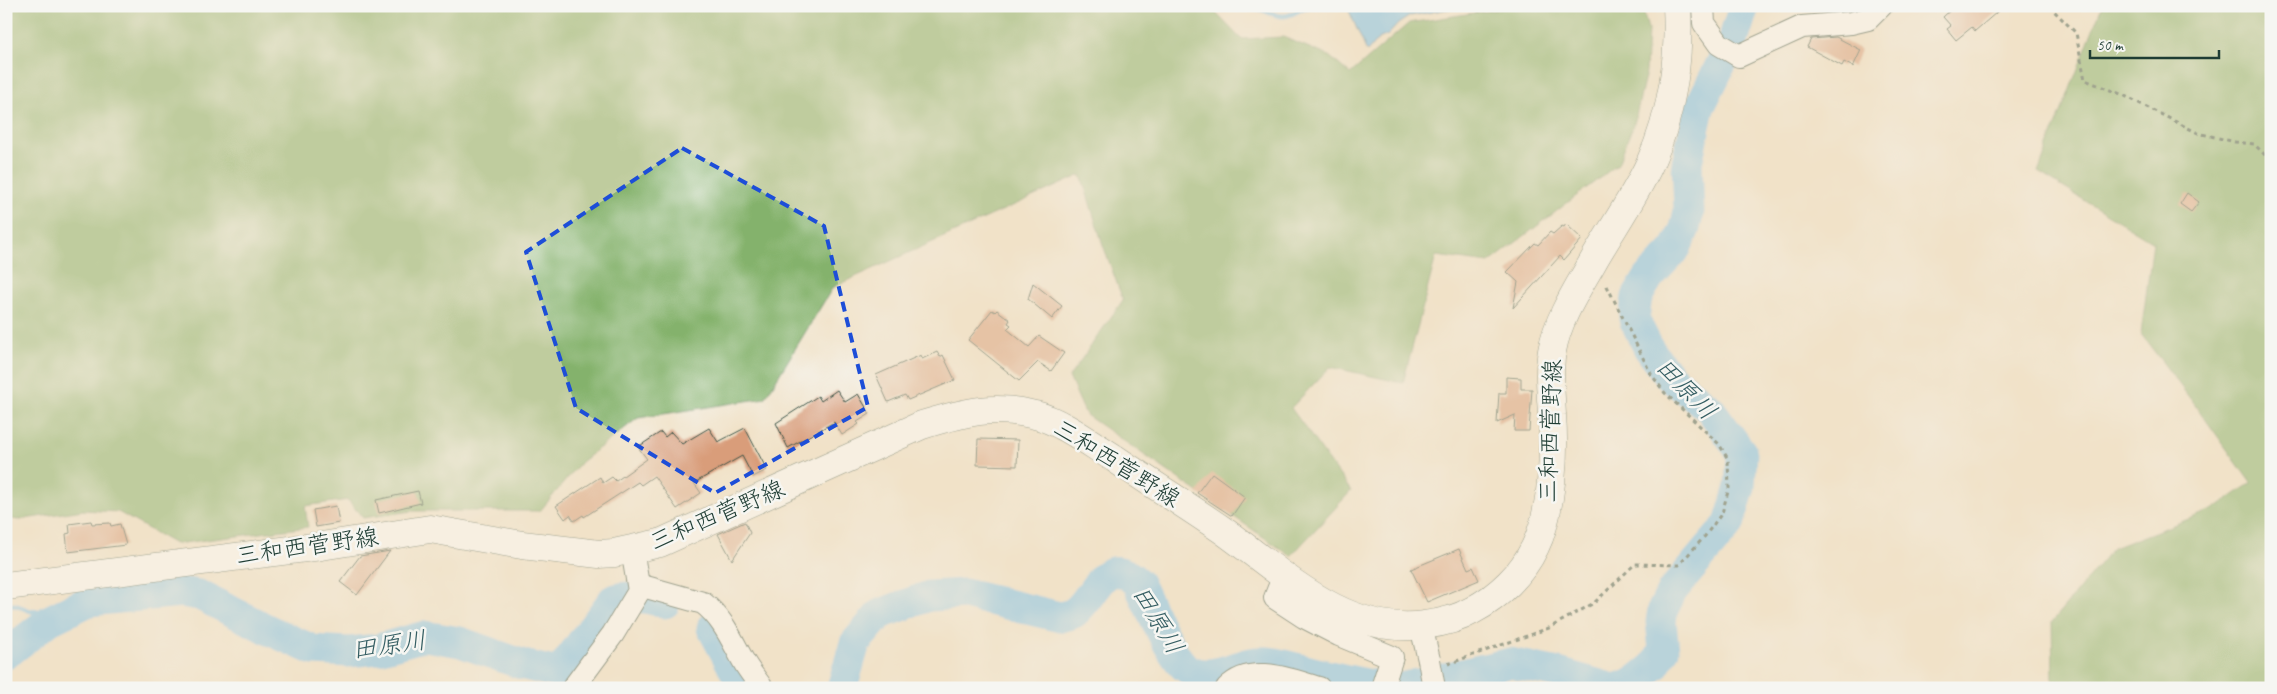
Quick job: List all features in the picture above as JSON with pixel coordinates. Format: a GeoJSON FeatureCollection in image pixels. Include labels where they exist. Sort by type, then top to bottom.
{"type":"FeatureCollection","features":[{"type":"Feature","properties":{"kind":"main road","name":"三和西菅野線"},"geometry":{"type":"LineString","coordinates":[[6,586],[321,546],[430,529],[522,545],[599,554],[632,549],[660,543],[922,426],[968,411],[1000,409],[1038,415],[1085,439],[1220,529],[1327,605],[1354,617],[1380,625],[1401,627],[1445,622],[1466,614],[1489,601],[1510,583],[1524,566],[1536,546],[1548,512],[1552,429],[1550,385],[1552,350],[1566,310],[1650,163],[1662,130],[1673,85],[1679,33],[1677,6]]}},
{"type":"Feature","properties":{"kind":"street"},"geometry":{"type":"LineString","coordinates":[[1703,6],[1704,23],[1719,44],[1739,56],[1802,27],[1851,23],[1868,19],[1881,6]]}},
{"type":"Feature","properties":{"kind":"street"},"geometry":{"type":"LineString","coordinates":[[573,688],[637,592],[632,549]]}},
{"type":"Feature","properties":{"kind":"street"},"geometry":{"type":"LineString","coordinates":[[1284,575],[1275,598],[1304,617],[1392,657],[1383,684]]}},
{"type":"Feature","properties":{"kind":"street"},"geometry":{"type":"LineString","coordinates":[[637,592],[703,604],[711,609],[723,623],[745,664],[762,688]]}},
{"type":"Feature","properties":{"kind":"street"},"geometry":{"type":"LineString","coordinates":[[1421,626],[1437,662],[1434,688]]}},
{"type":"Feature","properties":{"kind":"street"},"geometry":{"type":"LineString","coordinates":[[1227,688],[1233,682],[1246,676],[1266,674],[1319,688]]}},
{"type":"Feature","properties":{"kind":"path"},"geometry":{"type":"LineString","coordinates":[[2049,6],[2076,33],[2085,80],[2123,94],[2198,133],[2235,142],[2254,144],[2271,160]]}},
{"type":"Feature","properties":{"kind":"path"},"geometry":{"type":"LineString","coordinates":[[1437,662],[1550,628],[1594,603],[1635,564],[1679,565],[1705,536],[1722,512],[1730,488],[1728,458],[1719,444],[1665,393],[1651,374],[1628,324],[1598,270],[1590,267]]}},
{"type":"Feature","properties":{"kind":"highlighted area"},"geometry":{"type":"Polygon","coordinates":[[[682,148],[824,226],[868,407],[715,493],[576,408],[526,252],[682,148]]]}},
{"type":"Feature","properties":{"kind":"green space"},"geometry":{"type":"Polygon","coordinates":[[[6,6],[1209,6],[1241,39],[1283,37],[1329,56],[1350,74],[1409,23],[1518,6],[1642,6],[1648,29],[1646,72],[1635,120],[1618,164],[1489,263],[1436,256],[1403,383],[1330,367],[1291,408],[1351,491],[1291,556],[1086,415],[1069,377],[1123,300],[1081,175],[833,287],[765,398],[638,418],[581,462],[540,511],[411,511],[363,518],[348,500],[305,506],[308,527],[175,544],[118,512],[83,510],[18,520],[6,518],[6,6]]]}},
{"type":"Feature","properties":{"kind":"green space"},"geometry":{"type":"Polygon","coordinates":[[[2102,6],[2271,6],[2271,688],[2053,688],[2052,622],[2113,548],[2212,510],[2251,483],[2141,334],[2153,242],[2038,172],[2102,6]]]}},
{"type":"Feature","properties":{"kind":"water"},"geometry":{"type":"Polygon","coordinates":[[[1347,6],[1464,6],[1410,16],[1398,24],[1388,35],[1378,39],[1367,52],[1347,6]]]}},
{"type":"Feature","properties":{"kind":"building"},"geometry":{"type":"Polygon","coordinates":[[[1955,6],[2004,6],[1975,31],[1972,27],[1956,40],[1947,29],[1951,26],[1943,17],[1955,6]]]}},
{"type":"Feature","properties":{"kind":"building"},"geometry":{"type":"Polygon","coordinates":[[[1836,37],[1861,50],[1853,67],[1844,62],[1842,66],[1807,47],[1811,39],[1836,37]]]}},
{"type":"Feature","properties":{"kind":"building"},"geometry":{"type":"Polygon","coordinates":[[[2187,193],[2199,202],[2191,212],[2180,204],[2187,193]]]}},
{"type":"Feature","properties":{"kind":"building"},"geometry":{"type":"Polygon","coordinates":[[[1566,224],[1582,239],[1564,260],[1560,256],[1513,308],[1518,282],[1507,272],[1535,243],[1538,245],[1550,232],[1553,234],[1566,224]]]}},
{"type":"Feature","properties":{"kind":"building"},"geometry":{"type":"Polygon","coordinates":[[[1033,283],[1062,306],[1052,319],[1028,299],[1033,283]]]}},
{"type":"Feature","properties":{"kind":"building"},"geometry":{"type":"Polygon","coordinates":[[[992,310],[995,312],[997,310],[1010,320],[1008,323],[1011,325],[1007,329],[1029,347],[1039,336],[1064,353],[1051,371],[1038,362],[1019,381],[968,340],[992,310]]]}},
{"type":"Feature","properties":{"kind":"building"},"geometry":{"type":"Polygon","coordinates":[[[937,352],[940,357],[943,355],[955,380],[908,400],[905,395],[888,402],[876,375],[921,355],[922,359],[937,352]]]}},
{"type":"Feature","properties":{"kind":"building"},"geometry":{"type":"Polygon","coordinates":[[[1506,377],[1521,378],[1521,389],[1532,389],[1529,431],[1514,431],[1515,415],[1497,423],[1499,393],[1506,393],[1506,377]]]}},
{"type":"Feature","properties":{"kind":"building"},"geometry":{"type":"Polygon","coordinates":[[[837,390],[845,402],[858,394],[870,414],[842,435],[834,422],[788,448],[776,423],[818,396],[821,401],[837,390]]]}},
{"type":"Feature","properties":{"kind":"building"},"geometry":{"type":"Polygon","coordinates":[[[709,428],[718,442],[745,428],[767,470],[753,477],[742,456],[694,483],[701,493],[677,509],[654,476],[641,485],[638,482],[584,517],[583,515],[574,521],[570,515],[565,519],[556,506],[600,477],[603,483],[612,477],[616,481],[647,459],[638,447],[661,432],[665,437],[671,432],[682,444],[709,428]]]}},
{"type":"Feature","properties":{"kind":"building"},"geometry":{"type":"Polygon","coordinates":[[[978,439],[1018,440],[1017,466],[977,465],[978,439]]]}},
{"type":"Feature","properties":{"kind":"building"},"geometry":{"type":"Polygon","coordinates":[[[1212,473],[1245,497],[1232,516],[1197,493],[1212,473]]]}},
{"type":"Feature","properties":{"kind":"building"},"geometry":{"type":"Polygon","coordinates":[[[418,491],[421,503],[379,513],[376,500],[418,491]]]}},
{"type":"Feature","properties":{"kind":"building"},"geometry":{"type":"Polygon","coordinates":[[[336,506],[339,523],[316,527],[313,510],[336,506]]]}},
{"type":"Feature","properties":{"kind":"building"},"geometry":{"type":"Polygon","coordinates":[[[91,521],[92,524],[110,523],[111,526],[120,524],[126,545],[68,552],[66,534],[70,533],[69,524],[91,521]]]}},
{"type":"Feature","properties":{"kind":"building"},"geometry":{"type":"Polygon","coordinates":[[[745,522],[750,533],[732,560],[718,534],[745,522]]]}},
{"type":"Feature","properties":{"kind":"building"},"geometry":{"type":"Polygon","coordinates":[[[1459,549],[1468,569],[1473,567],[1479,580],[1427,602],[1411,569],[1459,549]]]}},
{"type":"Feature","properties":{"kind":"building"},"geometry":{"type":"Polygon","coordinates":[[[390,551],[357,595],[340,582],[360,556],[390,551]]]}},
{"type":"Feature","properties":{"kind":"waterway"},"geometry":{"type":"LineString","coordinates":[[1252,6],[1280,16],[1292,14],[1305,7],[1312,6]]}},
{"type":"Feature","properties":{"kind":"waterway","name":"田原川"},"geometry":{"type":"LineString","coordinates":[[1618,688],[1634,682],[1654,666],[1664,650],[1661,622],[1663,609],[1672,591],[1729,524],[1740,487],[1742,453],[1710,409],[1670,377],[1649,349],[1634,319],[1637,297],[1649,277],[1676,248],[1685,228],[1689,211],[1687,163],[1699,108],[1734,38],[1744,6]]}},
{"type":"Feature","properties":{"kind":"waterway","name":"田原川"},"geometry":{"type":"LineString","coordinates":[[842,688],[855,643],[880,614],[929,596],[965,594],[1060,617],[1075,612],[1083,605],[1102,579],[1108,574],[1116,572],[1126,574],[1138,583],[1159,627],[1178,660],[1192,671],[1210,674],[1256,662],[1268,662],[1391,688]]}},
{"type":"Feature","properties":{"kind":"waterway","name":"田原川"},"geometry":{"type":"LineString","coordinates":[[6,654],[50,620],[89,601],[181,592],[199,595],[313,650],[349,652],[378,649],[425,636],[460,642],[524,665],[559,673],[613,600],[639,597],[665,603]]}},
{"type":"Feature","properties":{"kind":"waterway"},"geometry":{"type":"LineString","coordinates":[[6,606],[15,605],[31,611],[61,615]]}},
{"type":"Feature","properties":{"kind":"waterway","name":"田原川"},"geometry":{"type":"LineString","coordinates":[[712,628],[744,688]]}},
{"type":"Feature","properties":{"kind":"waterway","name":"田原川"},"geometry":{"type":"LineString","coordinates":[[1400,688],[1510,663],[1558,673],[1610,688]]}}]}
